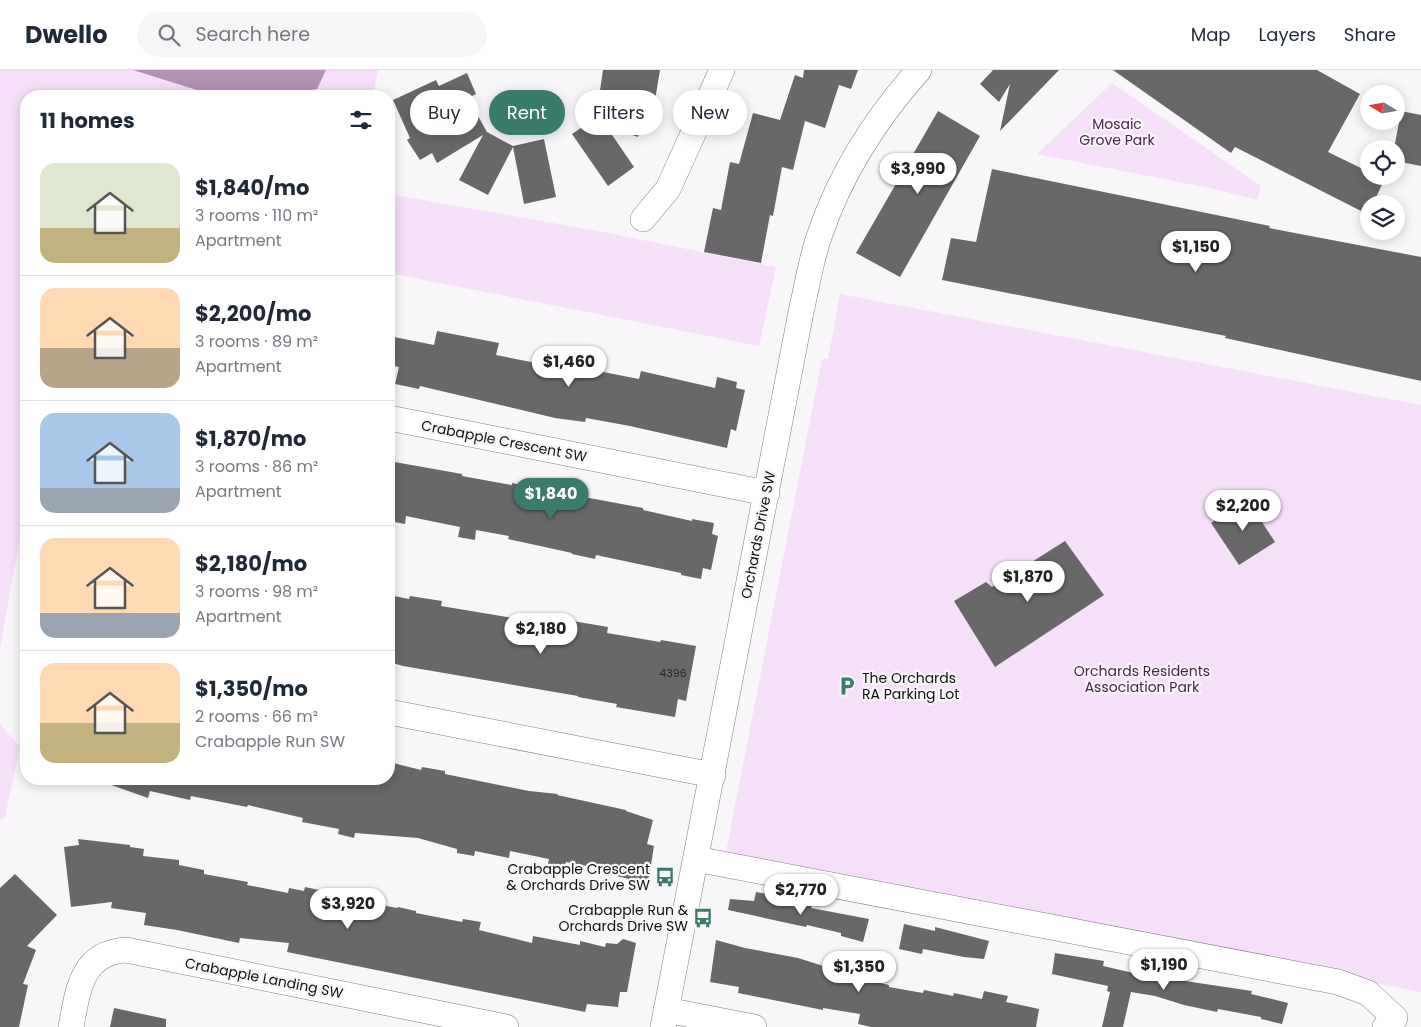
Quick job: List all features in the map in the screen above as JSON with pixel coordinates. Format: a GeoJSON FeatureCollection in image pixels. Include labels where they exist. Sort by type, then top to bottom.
{"type":"FeatureCollection","features":[{"type":"Feature","properties":{"kind":"street"},"geometry":{"type":"LineString","coordinates":[[643,219],[668,189],[722,70]]}},
{"type":"Feature","properties":{"kind":"street","name":"Orchards Drive SW"},"geometry":{"type":"LineString","coordinates":[[665,1019],[805,295],[819,236],[841,183],[865,142],[889,107],[919,70]]}},
{"type":"Feature","properties":{"kind":"street","name":"Crabapple Crescent SW"},"geometry":{"type":"LineString","coordinates":[[395,419],[767,493]]}},
{"type":"Feature","properties":{"kind":"street"},"geometry":{"type":"LineString","coordinates":[[395,713],[713,775]]}},
{"type":"Feature","properties":{"kind":"street"},"geometry":{"type":"LineString","coordinates":[[696,859],[1338,982],[1368,993],[1395,1018],[1385,1027]]}},
{"type":"Feature","properties":{"kind":"street","name":"Crabapple Landing SW"},"geometry":{"type":"LineString","coordinates":[[71,1027],[77,994],[95,960],[112,951],[126,950],[506,1027]]}},
{"type":"Feature","properties":{"kind":"street"},"geometry":{"type":"LineString","coordinates":[[665,1019],[754,1027]]}},
{"type":"Feature","properties":{"kind":"green space"},"geometry":{"type":"Polygon","coordinates":[[[0,70],[378,70],[374,90],[20,90],[20,537],[0,648],[0,70]]]}},
{"type":"Feature","properties":{"kind":"green space","name":"Mosaic Grove Park"},"geometry":{"type":"Polygon","coordinates":[[[1112,83],[1261,186],[1257,200],[1219,190],[1037,154],[1112,83]]]}},
{"type":"Feature","properties":{"kind":"green space"},"geometry":{"type":"Polygon","coordinates":[[[395,195],[598,231],[776,267],[759,346],[395,274],[395,195]]]}},
{"type":"Feature","properties":{"kind":"green space","name":"Orchards Residents Association Park"},"geometry":{"type":"Polygon","coordinates":[[[840,294],[1421,405],[1421,992],[725,857],[822,359],[828,359],[840,294]]]}},
{"type":"Feature","properties":{"kind":"green space"},"geometry":{"type":"Polygon","coordinates":[[[0,724],[20,747],[5,817],[0,820],[0,724]]]}},
{"type":"Feature","properties":{"kind":"shaded area"},"geometry":{"type":"Polygon","coordinates":[[[133,70],[326,70],[317,89],[197,90],[133,70]]]}},
{"type":"Feature","properties":{"kind":"building"},"geometry":{"type":"Polygon","coordinates":[[[603,70],[660,70],[657,90],[600,90],[603,70]]]}},
{"type":"Feature","properties":{"kind":"building"},"geometry":{"type":"Polygon","coordinates":[[[804,70],[858,70],[851,89],[839,85],[825,128],[805,121],[793,170],[782,167],[773,216],[770,215],[761,263],[704,252],[713,208],[721,210],[730,162],[739,164],[753,113],[780,120],[795,75],[803,78],[804,70]]]}},
{"type":"Feature","properties":{"kind":"building"},"geometry":{"type":"Polygon","coordinates":[[[993,70],[1059,70],[1000,131],[1010,84],[999,102],[980,84],[993,70]]]}},
{"type":"Feature","properties":{"kind":"building"},"geometry":{"type":"Polygon","coordinates":[[[1113,70],[1317,70],[1360,94],[1328,152],[1360,168],[1360,185],[1382,185],[1377,195],[1360,195],[1360,210],[1235,147],[1231,153],[1113,70]]]}},
{"type":"Feature","properties":{"kind":"building"},"geometry":{"type":"Polygon","coordinates":[[[467,73],[474,90],[414,90],[436,80],[439,86],[467,73]]]}},
{"type":"Feature","properties":{"kind":"building"},"geometry":{"type":"Polygon","coordinates":[[[410,92],[410,135],[479,135],[479,118],[489,135],[513,146],[544,139],[556,197],[524,204],[513,147],[488,195],[459,180],[483,135],[437,163],[432,153],[420,160],[407,140],[410,138],[395,104],[395,99],[410,92]]]}},
{"type":"Feature","properties":{"kind":"building"},"geometry":{"type":"Polygon","coordinates":[[[938,111],[980,136],[900,277],[856,253],[938,111]]]}},
{"type":"Feature","properties":{"kind":"building"},"geometry":{"type":"Polygon","coordinates":[[[1405,112],[1421,115],[1421,166],[1405,163],[1405,140],[1396,140],[1398,130],[1405,130],[1405,112]]]}},
{"type":"Feature","properties":{"kind":"building"},"geometry":{"type":"Polygon","coordinates":[[[575,132],[575,135],[612,135],[634,167],[608,186],[572,134],[575,132]]]}},
{"type":"Feature","properties":{"kind":"building"},"geometry":{"type":"Polygon","coordinates":[[[992,169],[1270,226],[1269,228],[1421,257],[1421,381],[1225,338],[1226,336],[942,280],[951,238],[976,242],[992,169]]]}},
{"type":"Feature","properties":{"kind":"building"},"geometry":{"type":"Polygon","coordinates":[[[437,331],[499,343],[496,355],[536,363],[538,352],[594,362],[593,370],[639,379],[641,371],[715,388],[717,377],[737,382],[736,388],[745,390],[736,431],[731,429],[727,448],[630,426],[586,418],[585,422],[555,418],[420,386],[419,389],[395,384],[399,367],[395,366],[395,337],[434,345],[437,331]]]}},
{"type":"Feature","properties":{"kind":"building"},"geometry":{"type":"Polygon","coordinates":[[[395,462],[512,485],[512,483],[583,500],[584,497],[643,508],[643,510],[692,521],[692,519],[714,523],[712,534],[718,536],[711,570],[703,568],[701,579],[596,555],[595,559],[572,554],[508,539],[509,536],[476,530],[475,540],[458,537],[460,527],[406,516],[405,524],[395,522],[395,462]]]}},
{"type":"Feature","properties":{"kind":"building"},"geometry":{"type":"Polygon","coordinates":[[[1247,499],[1275,542],[1239,565],[1211,523],[1247,499]]]}},
{"type":"Feature","properties":{"kind":"building"},"geometry":{"type":"Polygon","coordinates":[[[1065,541],[1104,595],[995,667],[954,601],[986,582],[992,587],[1065,541]]]}},
{"type":"Feature","properties":{"kind":"building"},"geometry":{"type":"Polygon","coordinates":[[[395,596],[409,599],[410,596],[442,601],[441,606],[554,625],[555,618],[608,627],[607,633],[696,646],[686,701],[678,699],[675,717],[616,707],[617,704],[578,696],[395,664],[395,596]]]}},
{"type":"Feature","properties":{"kind":"building"},"geometry":{"type":"Polygon","coordinates":[[[395,764],[421,770],[422,767],[445,771],[445,774],[529,791],[558,794],[626,810],[653,820],[647,844],[654,846],[648,884],[617,876],[618,872],[566,862],[564,868],[548,864],[549,859],[510,851],[509,858],[475,851],[474,856],[457,853],[457,849],[418,838],[355,833],[354,838],[338,834],[339,829],[302,822],[303,818],[248,805],[247,807],[191,796],[190,800],[150,791],[148,798],[111,785],[395,785],[395,764]]]}},
{"type":"Feature","properties":{"kind":"building"},"geometry":{"type":"Polygon","coordinates":[[[78,839],[130,845],[130,847],[144,849],[143,856],[179,860],[179,865],[204,870],[204,874],[248,882],[247,885],[288,893],[289,888],[304,891],[305,887],[342,895],[341,900],[375,907],[376,904],[398,907],[416,911],[416,913],[462,922],[463,919],[481,922],[479,930],[532,943],[533,936],[580,945],[580,941],[605,947],[606,943],[617,944],[623,939],[636,943],[627,992],[620,992],[618,1007],[587,1004],[585,1012],[287,952],[289,943],[240,938],[239,943],[144,925],[146,913],[111,908],[112,902],[71,907],[64,847],[79,845],[78,839]]]}},
{"type":"Feature","properties":{"kind":"building"},"geometry":{"type":"Polygon","coordinates":[[[15,874],[57,915],[27,946],[36,950],[23,984],[28,985],[19,1027],[0,1027],[0,888],[15,874]]]}},
{"type":"Feature","properties":{"kind":"building"},"geometry":{"type":"Polygon","coordinates":[[[756,892],[779,896],[778,902],[812,905],[811,908],[869,919],[863,942],[841,936],[841,933],[728,910],[730,899],[754,901],[756,892]]]}},
{"type":"Feature","properties":{"kind":"building"},"geometry":{"type":"Polygon","coordinates":[[[904,924],[935,931],[935,927],[989,941],[984,959],[923,949],[922,954],[899,949],[904,924]]]}},
{"type":"Feature","properties":{"kind":"building"},"geometry":{"type":"Polygon","coordinates":[[[716,940],[745,948],[798,958],[836,970],[836,965],[861,970],[859,978],[889,985],[889,987],[923,993],[924,990],[953,996],[954,993],[982,999],[984,991],[1008,996],[1006,1002],[1039,1009],[1036,1027],[871,1027],[858,1024],[860,1014],[823,1008],[823,1010],[738,993],[739,987],[710,982],[716,940]]]}},
{"type":"Feature","properties":{"kind":"building"},"geometry":{"type":"Polygon","coordinates":[[[1055,953],[1104,961],[1103,966],[1142,975],[1143,972],[1165,978],[1252,991],[1251,994],[1288,1003],[1282,1024],[1261,1019],[1261,1017],[1218,1009],[1217,1012],[1155,996],[1131,992],[1123,1027],[1102,1027],[1110,992],[1107,991],[1108,986],[1052,974],[1055,953]]]}},
{"type":"Feature","properties":{"kind":"building"},"geometry":{"type":"Polygon","coordinates":[[[114,1008],[166,1019],[166,1027],[110,1027],[114,1008]]]}},
{"type":"Feature","properties":{"kind":"place","name":"The Orchards RA Parking Lot"},"geometry":{"type":"Point","coordinates":[847,686]}},
{"type":"Feature","properties":{"kind":"place","name":"Crabapple Crescent & Orchards Drive SW"},"geometry":{"type":"Point","coordinates":[665,877]}},
{"type":"Feature","properties":{"kind":"place","name":"Crabapple Run & Orchards Drive SW"},"geometry":{"type":"Point","coordinates":[703,918]}}]}
